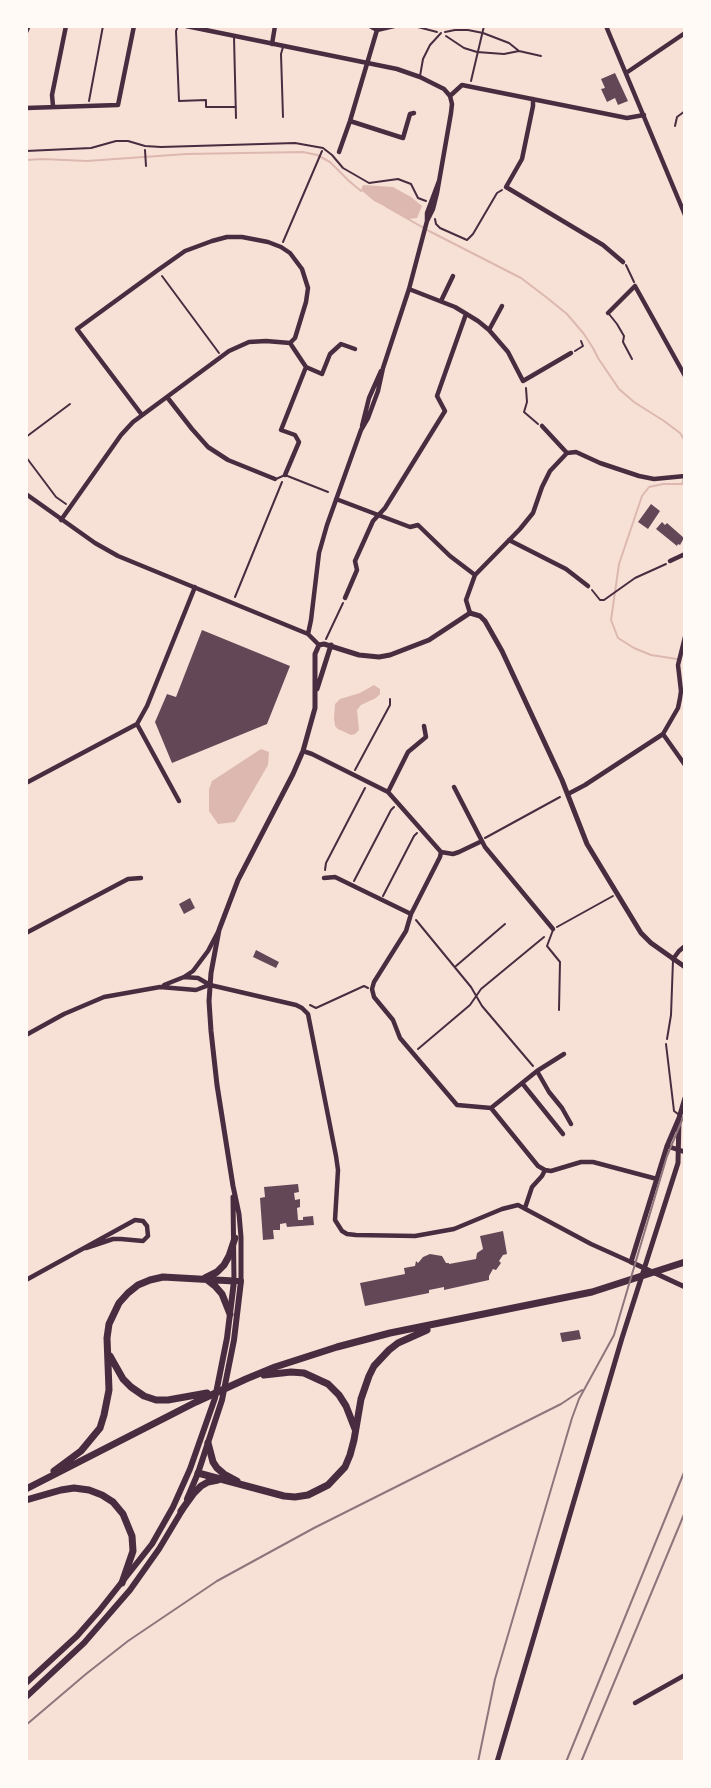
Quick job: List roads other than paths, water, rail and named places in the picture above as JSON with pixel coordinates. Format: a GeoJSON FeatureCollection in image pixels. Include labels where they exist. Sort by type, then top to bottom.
{"type":"FeatureCollection","features":[{"type":"Feature","properties":{"kind":"main road"},"geometry":{"type":"LineString","coordinates":[[205,1278],[217,1272],[223,1265],[235,1238]]}},
{"type":"Feature","properties":{"kind":"main road"},"geometry":{"type":"LineString","coordinates":[[30,1488],[221,1390],[337,1347],[390,1333],[568,1298],[616,1286],[685,1262]]}},
{"type":"Feature","properties":{"kind":"main road"},"geometry":{"type":"LineString","coordinates":[[30,1488],[81,1451],[100,1428],[107,1402],[108,1324],[119,1303],[138,1285],[150,1279],[163,1277],[238,1281]]}},
{"type":"Feature","properties":{"kind":"main road"},"geometry":{"type":"LineString","coordinates":[[205,1278],[222,1294],[230,1314]]}},
{"type":"Feature","properties":{"kind":"main road"},"geometry":{"type":"LineString","coordinates":[[26,1698],[107,1618],[173,1527],[181,1511],[215,1398],[238,1281]]}},
{"type":"Feature","properties":{"kind":"main road"},"geometry":{"type":"LineString","coordinates":[[26,1683],[76,1636],[122,1583],[152,1544],[194,1471],[208,1443],[222,1400],[231,1357],[238,1281]]}},
{"type":"Feature","properties":{"kind":"main road"},"geometry":{"type":"LineString","coordinates":[[194,1471],[284,1496],[295,1497],[318,1491],[337,1478],[345,1468],[365,1386],[381,1358],[409,1337],[449,1321]]}},
{"type":"Feature","properties":{"kind":"main road"},"geometry":{"type":"LineString","coordinates":[[107,1350],[122,1379],[144,1396],[168,1401],[221,1390]]}},
{"type":"Feature","properties":{"kind":"main road"},"geometry":{"type":"LineString","coordinates":[[246,1379],[291,1372],[317,1378],[339,1395],[355,1431]]}},
{"type":"Feature","properties":{"kind":"main road"},"geometry":{"type":"LineString","coordinates":[[208,1443],[217,1468],[247,1486]]}},
{"type":"Feature","properties":{"kind":"main road"},"geometry":{"type":"LineString","coordinates":[[181,1511],[201,1486],[222,1480]]}},
{"type":"Feature","properties":{"kind":"main road"},"geometry":{"type":"LineString","coordinates":[[26,1500],[74,1489],[89,1490],[113,1502],[123,1514],[132,1536],[133,1551],[122,1583]]}},
{"type":"Feature","properties":{"kind":"street"},"geometry":{"type":"LineString","coordinates":[[54,106],[52,95],[66,26]]}},
{"type":"Feature","properties":{"kind":"street"},"geometry":{"type":"LineString","coordinates":[[26,107],[118,105],[134,26]]}},
{"type":"Feature","properties":{"kind":"street"},"geometry":{"type":"LineString","coordinates":[[186,26],[397,69],[444,89],[450,96],[451,113],[438,193],[426,221]]}},
{"type":"Feature","properties":{"kind":"street"},"geometry":{"type":"LineString","coordinates":[[272,44],[275,26]]}},
{"type":"Feature","properties":{"kind":"street"},"geometry":{"type":"LineString","coordinates":[[370,26],[377,30],[394,26]]}},
{"type":"Feature","properties":{"kind":"street"},"geometry":{"type":"LineString","coordinates":[[606,26],[685,215]]}},
{"type":"Feature","properties":{"kind":"street"},"geometry":{"type":"LineString","coordinates":[[339,152],[377,30]]}},
{"type":"Feature","properties":{"kind":"street"},"geometry":{"type":"LineString","coordinates":[[626,73],[685,33]]}},
{"type":"Feature","properties":{"kind":"street"},"geometry":{"type":"LineString","coordinates":[[450,96],[462,85],[626,118],[644,115]]}},
{"type":"Feature","properties":{"kind":"street"},"geometry":{"type":"LineString","coordinates":[[533,99],[522,159],[506,187],[603,245],[623,262]]}},
{"type":"Feature","properties":{"kind":"street"},"geometry":{"type":"LineString","coordinates":[[350,121],[403,138],[410,114],[414,113]]}},
{"type":"Feature","properties":{"kind":"street"},"geometry":{"type":"LineString","coordinates":[[308,634],[312,620],[319,552],[361,430],[374,401],[409,289],[430,202],[439,181]]}},
{"type":"Feature","properties":{"kind":"street"},"geometry":{"type":"LineString","coordinates":[[61,520],[121,435],[142,415],[238,346],[266,341],[290,343],[295,338],[308,288],[302,269],[290,253],[255,238],[227,237],[212,241],[186,251],[77,329],[142,415]]}},
{"type":"Feature","properties":{"kind":"street"},"geometry":{"type":"LineString","coordinates":[[441,300],[453,276]]}},
{"type":"Feature","properties":{"kind":"street"},"geometry":{"type":"LineString","coordinates":[[608,313],[635,286],[685,376]]}},
{"type":"Feature","properties":{"kind":"street"},"geometry":{"type":"LineString","coordinates":[[409,289],[441,300],[489,330],[508,352],[523,381],[571,353]]}},
{"type":"Feature","properties":{"kind":"street"},"geometry":{"type":"LineString","coordinates":[[489,330],[502,306]]}},
{"type":"Feature","properties":{"kind":"street"},"geometry":{"type":"LineString","coordinates":[[345,598],[357,570],[355,561],[373,521],[385,508],[445,411],[437,396],[466,314]]}},
{"type":"Feature","properties":{"kind":"street"},"geometry":{"type":"LineString","coordinates":[[290,343],[306,367],[322,374],[330,354],[341,344],[355,349]]}},
{"type":"Feature","properties":{"kind":"street"},"geometry":{"type":"LineString","coordinates":[[285,475],[299,442],[295,435],[281,430],[306,367]]}},
{"type":"Feature","properties":{"kind":"street"},"geometry":{"type":"LineString","coordinates":[[167,397],[208,447],[228,460],[275,479]]}},
{"type":"Feature","properties":{"kind":"street"},"geometry":{"type":"LineString","coordinates":[[542,426],[567,453]]}},
{"type":"Feature","properties":{"kind":"street"},"geometry":{"type":"LineString","coordinates":[[470,613],[466,600],[475,575],[533,513],[550,471],[567,453],[576,452],[600,463],[654,479],[684,476]]}},
{"type":"Feature","properties":{"kind":"street"},"geometry":{"type":"LineString","coordinates":[[26,495],[118,556],[308,634],[325,645],[359,655],[390,655],[429,640],[470,613]]}},
{"type":"Feature","properties":{"kind":"street"},"geometry":{"type":"LineString","coordinates":[[336,499],[410,527],[418,525],[450,556],[475,575]]}},
{"type":"Feature","properties":{"kind":"street"},"geometry":{"type":"LineString","coordinates":[[509,540],[566,569],[588,586]]}},
{"type":"Feature","properties":{"kind":"street"},"geometry":{"type":"LineString","coordinates":[[670,561],[685,554]]}},
{"type":"Feature","properties":{"kind":"street"},"geometry":{"type":"LineString","coordinates":[[26,783],[137,724],[148,706],[195,587]]}},
{"type":"Feature","properties":{"kind":"street"},"geometry":{"type":"LineString","coordinates":[[470,613],[480,616],[494,636],[568,794],[587,844],[641,933],[685,967]]}},
{"type":"Feature","properties":{"kind":"street"},"geometry":{"type":"LineString","coordinates":[[568,794],[663,734],[678,708],[681,691],[678,665],[685,637]]}},
{"type":"Feature","properties":{"kind":"street"},"geometry":{"type":"LineString","coordinates":[[316,693],[327,658],[325,645]]}},
{"type":"Feature","properties":{"kind":"street"},"geometry":{"type":"LineString","coordinates":[[26,1035],[74,1009],[104,997],[160,987],[184,977],[199,964],[219,930],[238,880],[303,751],[315,708],[315,654],[325,645]]}},
{"type":"Feature","properties":{"kind":"street"},"geometry":{"type":"LineString","coordinates":[[137,724],[179,802]]}},
{"type":"Feature","properties":{"kind":"street"},"geometry":{"type":"LineString","coordinates":[[388,792],[408,752],[426,737],[424,726]]}},
{"type":"Feature","properties":{"kind":"street"},"geometry":{"type":"LineString","coordinates":[[663,734],[685,765]]}},
{"type":"Feature","properties":{"kind":"street"},"geometry":{"type":"LineString","coordinates":[[303,751],[388,792],[441,852],[453,854],[482,841]]}},
{"type":"Feature","properties":{"kind":"street"},"geometry":{"type":"LineString","coordinates":[[454,787],[485,847],[553,929]]}},
{"type":"Feature","properties":{"kind":"street"},"geometry":{"type":"LineString","coordinates":[[441,852],[411,914],[406,931],[374,982],[374,997],[393,1020],[400,1038],[457,1105],[491,1108],[537,1071],[564,1055]]}},
{"type":"Feature","properties":{"kind":"street"},"geometry":{"type":"LineString","coordinates":[[324,878],[335,877],[411,914]]}},
{"type":"Feature","properties":{"kind":"street"},"geometry":{"type":"LineString","coordinates":[[26,933],[128,879],[141,878]]}},
{"type":"Feature","properties":{"kind":"street"},"geometry":{"type":"LineString","coordinates":[[219,930],[209,1001],[219,1098],[240,1225],[238,1281]]}},
{"type":"Feature","properties":{"kind":"street"},"geometry":{"type":"LineString","coordinates":[[673,959],[685,946]]}},
{"type":"Feature","properties":{"kind":"street"},"geometry":{"type":"LineString","coordinates":[[184,977],[198,978],[210,985],[296,1005],[305,1010],[309,1018],[336,1156],[338,1170],[335,1220],[347,1234],[415,1236],[454,1229],[518,1205],[591,1244],[685,1287]]}},
{"type":"Feature","properties":{"kind":"street"},"geometry":{"type":"LineString","coordinates":[[160,987],[196,990],[210,985]]}},
{"type":"Feature","properties":{"kind":"street"},"geometry":{"type":"LineString","coordinates":[[537,1071],[571,1124]]}},
{"type":"Feature","properties":{"kind":"street"},"geometry":{"type":"LineString","coordinates":[[522,1083],[563,1134]]}},
{"type":"Feature","properties":{"kind":"street"},"geometry":{"type":"LineString","coordinates":[[631,1262],[685,1098]]}},
{"type":"Feature","properties":{"kind":"street"},"geometry":{"type":"LineString","coordinates":[[491,1108],[538,1166],[545,1170],[593,1162],[657,1179]]}},
{"type":"Feature","properties":{"kind":"street"},"geometry":{"type":"LineString","coordinates":[[497,1762],[622,1338],[683,1151],[679,1116]]}},
{"type":"Feature","properties":{"kind":"street"},"geometry":{"type":"LineString","coordinates":[[667,1146],[683,1151]]}},
{"type":"Feature","properties":{"kind":"street"},"geometry":{"type":"LineString","coordinates":[[527,1209],[532,1187],[545,1170]]}},
{"type":"Feature","properties":{"kind":"street"},"geometry":{"type":"LineString","coordinates":[[233,1186],[238,1281]]}},
{"type":"Feature","properties":{"kind":"street"},"geometry":{"type":"LineString","coordinates":[[26,1280],[135,1220],[143,1221],[147,1226],[149,1236],[141,1242],[121,1239],[86,1248]]}},
{"type":"Feature","properties":{"kind":"street"},"geometry":{"type":"LineString","coordinates":[[635,1703],[685,1675]]}},
{"type":"Feature","properties":{"kind":"lane"},"geometry":{"type":"LineString","coordinates":[[178,26],[179,100],[206,100],[206,107],[236,107]]}},
{"type":"Feature","properties":{"kind":"lane"},"geometry":{"type":"LineString","coordinates":[[420,77],[430,45],[441,33]]}},
{"type":"Feature","properties":{"kind":"lane"},"geometry":{"type":"LineString","coordinates":[[234,36],[236,118]]}},
{"type":"Feature","properties":{"kind":"lane"},"geometry":{"type":"LineString","coordinates":[[283,46],[283,117]]}},
{"type":"Feature","properties":{"kind":"lane"},"geometry":{"type":"LineString","coordinates":[[608,313],[624,336],[623,342],[632,359]]}},
{"type":"Feature","properties":{"kind":"lane"},"geometry":{"type":"LineString","coordinates":[[275,479],[285,475],[328,492]]}},
{"type":"Feature","properties":{"kind":"lane"},"geometry":{"type":"LineString","coordinates":[[553,929],[547,946],[560,962],[559,1010]]}},
{"type":"Feature","properties":{"kind":"lane"},"geometry":{"type":"LineString","coordinates":[[667,1039],[671,1015],[673,959]]}},
{"type":"Feature","properties":{"kind":"lane"},"geometry":{"type":"LineString","coordinates":[[305,1010],[310,1005]]}},
{"type":"Feature","properties":{"kind":"lane"},"geometry":{"type":"LineString","coordinates":[[666,1044],[674,1111],[679,1116]]}},
{"type":"Feature","properties":{"kind":"waterway"},"geometry":{"type":"LineString","coordinates":[[26,160],[87,161],[186,154],[303,152],[330,162],[361,191]]}},
{"type":"Feature","properties":{"kind":"waterway"},"geometry":{"type":"LineString","coordinates":[[387,207],[521,278],[546,297],[567,314],[584,334],[619,389],[680,433],[685,441]]}},
{"type":"Feature","properties":{"kind":"waterway"},"geometry":{"type":"LineString","coordinates":[[677,659],[651,655],[634,648],[618,638],[611,620],[619,564],[642,496],[649,487],[682,484],[684,477]]}},
{"type":"Feature","properties":{"kind":"tram line"},"geometry":{"type":"LineString","coordinates":[[478,1762],[495,1679],[572,1418],[579,1399],[614,1335],[667,1156],[685,1113]]}},
{"type":"Feature","properties":{"kind":"tram line"},"geometry":{"type":"LineString","coordinates":[[26,1725],[128,1641],[217,1581],[314,1528],[561,1404],[582,1390]]}},
{"type":"Feature","properties":{"kind":"railway"},"geometry":{"type":"LineString","coordinates":[[566,1762],[685,1470]]}},
{"type":"Feature","properties":{"kind":"railway"},"geometry":{"type":"LineString","coordinates":[[581,1762],[685,1512]]}}]}
